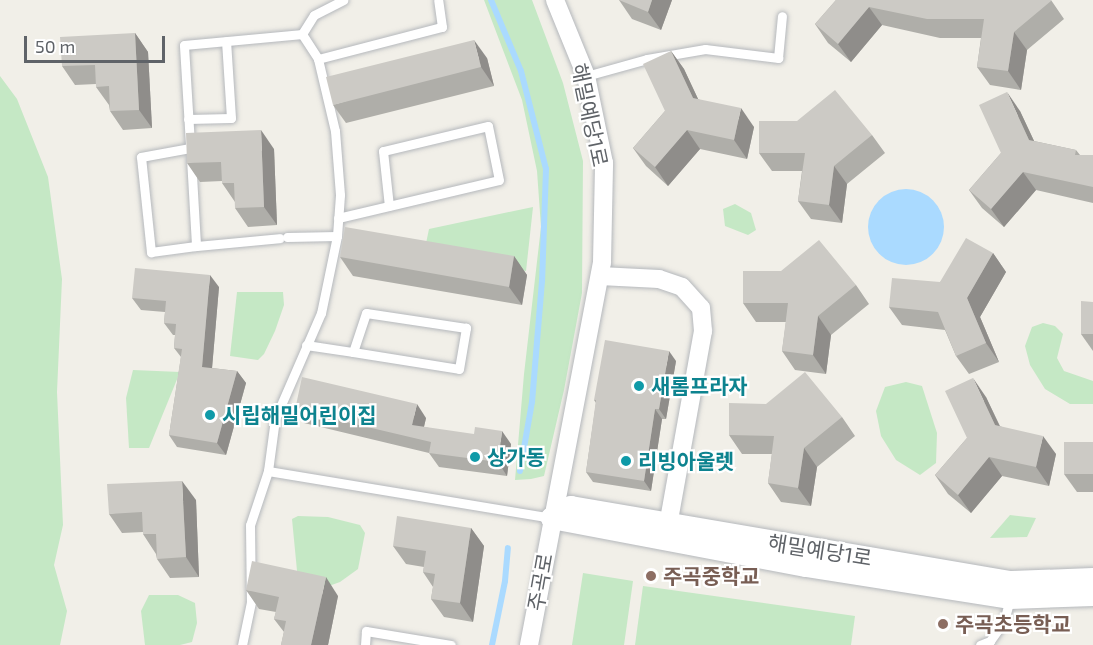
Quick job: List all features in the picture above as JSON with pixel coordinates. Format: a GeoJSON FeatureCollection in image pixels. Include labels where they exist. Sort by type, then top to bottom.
{"type":"FeatureCollection","features":[{"type":"Feature","properties":{"kind":"street","name":"해밀예당1로"},"geometry":{"type":"LineString","coordinates":[[552,518],[600,276],[604,163],[586,76],[555,0]]}},
{"type":"Feature","properties":{"kind":"street"},"geometry":{"type":"LineString","coordinates":[[600,276],[659,279],[682,287],[701,308],[703,331],[666,533]]}},
{"type":"Feature","properties":{"kind":"street","name":"해밀예당1로"},"geometry":{"type":"LineString","coordinates":[[552,518],[571,507],[666,533],[1011,590],[1093,595]]}},
{"type":"Feature","properties":{"kind":"street","name":"주곡로"},"geometry":{"type":"LineString","coordinates":[[529,645],[552,518]]}},
{"type":"Feature","properties":{"kind":"street","name":"해밀예당1로"},"geometry":{"type":"LineString","coordinates":[[1011,590],[1093,579]]}},
{"type":"Feature","properties":{"kind":"lane"},"geometry":{"type":"LineString","coordinates":[[302,34],[314,15],[343,0]]}},
{"type":"Feature","properties":{"kind":"lane"},"geometry":{"type":"LineString","coordinates":[[318,59],[442,27],[438,0]]}},
{"type":"Feature","properties":{"kind":"lane"},"geometry":{"type":"LineString","coordinates":[[586,76],[647,59],[705,49],[778,58],[782,16]]}},
{"type":"Feature","properties":{"kind":"lane"},"geometry":{"type":"LineString","coordinates":[[196,246],[184,45],[302,34]]}},
{"type":"Feature","properties":{"kind":"lane"},"geometry":{"type":"LineString","coordinates":[[242,645],[251,602],[250,525],[268,471],[275,419],[321,313],[337,236],[340,195],[335,131],[318,59],[302,34]]}},
{"type":"Feature","properties":{"kind":"lane"},"geometry":{"type":"LineString","coordinates":[[188,119],[231,118],[226,41]]}},
{"type":"Feature","properties":{"kind":"lane"},"geometry":{"type":"LineString","coordinates":[[338,218],[389,206],[499,180],[488,126],[383,151],[389,206]]}},
{"type":"Feature","properties":{"kind":"lane"},"geometry":{"type":"LineString","coordinates":[[190,148],[141,157],[151,252],[284,238],[337,236]]}},
{"type":"Feature","properties":{"kind":"lane"},"geometry":{"type":"LineString","coordinates":[[306,345],[459,369],[466,328],[366,313],[353,352]]}},
{"type":"Feature","properties":{"kind":"lane"},"geometry":{"type":"LineString","coordinates":[[268,471],[552,518]]}},
{"type":"Feature","properties":{"kind":"lane"},"geometry":{"type":"LineString","coordinates":[[980,645],[990,641],[1004,621],[1011,590]]}},
{"type":"Feature","properties":{"kind":"lane"},"geometry":{"type":"LineString","coordinates":[[364,645],[366,631],[451,645]]}},
{"type":"Feature","properties":{"kind":"green space"},"geometry":{"type":"Polygon","coordinates":[[[484,0],[532,0],[563,83],[583,161],[582,293],[564,390],[544,476],[531,479],[515,480],[524,374],[541,227],[537,171],[522,100],[484,0]]]}},
{"type":"Feature","properties":{"kind":"green space"},"geometry":{"type":"Polygon","coordinates":[[[0,76],[17,99],[48,177],[62,279],[57,392],[63,525],[54,565],[67,611],[60,645],[0,645],[0,76]]]}},
{"type":"Feature","properties":{"kind":"green space"},"geometry":{"type":"Polygon","coordinates":[[[735,204],[751,213],[756,230],[748,235],[725,226],[723,209],[735,204]]]}},
{"type":"Feature","properties":{"kind":"green space"},"geometry":{"type":"Polygon","coordinates":[[[533,207],[526,271],[424,253],[429,229],[533,207]]]}},
{"type":"Feature","properties":{"kind":"green space"},"geometry":{"type":"Polygon","coordinates":[[[237,292],[283,292],[284,305],[275,331],[264,354],[258,360],[230,356],[237,292]]]}},
{"type":"Feature","properties":{"kind":"green space"},"geometry":{"type":"Polygon","coordinates":[[[1043,323],[1055,326],[1063,334],[1057,358],[1064,371],[1093,381],[1093,404],[1070,404],[1045,389],[1030,365],[1025,346],[1032,327],[1043,323]]]}},
{"type":"Feature","properties":{"kind":"green space"},"geometry":{"type":"Polygon","coordinates":[[[133,370],[180,372],[149,448],[129,448],[126,398],[133,370]]]}},
{"type":"Feature","properties":{"kind":"green space"},"geometry":{"type":"Polygon","coordinates":[[[906,382],[922,386],[937,433],[936,463],[920,475],[896,460],[881,436],[876,411],[885,387],[906,382]]]}},
{"type":"Feature","properties":{"kind":"green space"},"geometry":{"type":"Polygon","coordinates":[[[1010,515],[1036,518],[1027,537],[990,538],[1010,515]]]}},
{"type":"Feature","properties":{"kind":"green space"},"geometry":{"type":"Polygon","coordinates":[[[298,516],[328,517],[360,525],[365,533],[358,569],[340,582],[326,587],[298,581],[292,519],[298,516]]]}},
{"type":"Feature","properties":{"kind":"green space"},"geometry":{"type":"Polygon","coordinates":[[[583,573],[633,581],[624,645],[572,645],[583,573]]]}},
{"type":"Feature","properties":{"kind":"green space"},"geometry":{"type":"Polygon","coordinates":[[[643,586],[855,616],[851,645],[635,645],[643,586]]]}},
{"type":"Feature","properties":{"kind":"green space"},"geometry":{"type":"Polygon","coordinates":[[[149,595],[178,595],[195,603],[197,623],[192,642],[180,645],[145,645],[141,611],[149,595]]]}},
{"type":"Feature","properties":{"kind":"water"},"geometry":{"type":"Polygon","coordinates":[[[906,189],[921,192],[933,200],[941,212],[944,227],[941,242],[933,254],[921,262],[906,265],[891,262],[879,254],[871,242],[868,227],[871,212],[879,200],[891,192],[906,189]]]}},
{"type":"Feature","properties":{"kind":"building"},"geometry":{"type":"Polygon","coordinates":[[[619,0],[652,0],[648,12],[619,0]]]}},
{"type":"Feature","properties":{"kind":"building"},"geometry":{"type":"Polygon","coordinates":[[[836,0],[1051,1],[1014,32],[1008,71],[977,67],[984,19],[927,19],[869,7],[838,44],[815,24],[836,0]]]}},
{"type":"Feature","properties":{"kind":"building"},"geometry":{"type":"Polygon","coordinates":[[[135,33],[139,110],[110,111],[109,86],[96,87],[95,65],[62,66],[60,37],[135,33]]]}},
{"type":"Feature","properties":{"kind":"building"},"geometry":{"type":"Polygon","coordinates":[[[474,40],[481,67],[333,105],[326,77],[474,40]]]}},
{"type":"Feature","properties":{"kind":"building"},"geometry":{"type":"Polygon","coordinates":[[[671,51],[693,98],[741,108],[734,140],[687,130],[655,167],[633,148],[665,111],[643,64],[671,51]]]}},
{"type":"Feature","properties":{"kind":"building"},"geometry":{"type":"Polygon","coordinates":[[[835,90],[872,135],[834,166],[829,205],[798,201],[805,153],[759,153],[759,121],[797,121],[835,90]]]}},
{"type":"Feature","properties":{"kind":"building"},"geometry":{"type":"Polygon","coordinates":[[[1007,92],[1029,140],[1076,150],[1075,155],[1093,155],[1093,187],[1023,172],[991,209],[969,190],[1001,153],[979,105],[1007,92]]]}},
{"type":"Feature","properties":{"kind":"building"},"geometry":{"type":"Polygon","coordinates":[[[261,130],[264,207],[235,208],[234,183],[222,183],[221,162],[187,163],[186,133],[261,130]]]}},
{"type":"Feature","properties":{"kind":"building"},"geometry":{"type":"Polygon","coordinates":[[[345,227],[514,256],[509,287],[340,257],[345,227]]]}},
{"type":"Feature","properties":{"kind":"building"},"geometry":{"type":"Polygon","coordinates":[[[966,238],[993,253],[967,298],[986,343],[956,356],[938,312],[889,307],[892,278],[940,282],[966,238]]]}},
{"type":"Feature","properties":{"kind":"building"},"geometry":{"type":"Polygon","coordinates":[[[819,240],[856,285],[818,316],[813,355],[782,351],[788,303],[743,303],[743,271],[781,271],[819,240]]]}},
{"type":"Feature","properties":{"kind":"building"},"geometry":{"type":"Polygon","coordinates":[[[135,268],[210,275],[202,367],[237,371],[217,443],[169,435],[182,349],[174,348],[176,324],[164,323],[166,301],[132,298],[135,268]]]}},
{"type":"Feature","properties":{"kind":"building"},"geometry":{"type":"Polygon","coordinates":[[[1081,301],[1093,302],[1093,334],[1081,334],[1081,301]]]}},
{"type":"Feature","properties":{"kind":"building"},"geometry":{"type":"Polygon","coordinates":[[[605,340],[669,351],[659,409],[655,409],[644,481],[586,472],[596,400],[594,400],[605,340]]]}},
{"type":"Feature","properties":{"kind":"building"},"geometry":{"type":"Polygon","coordinates":[[[805,372],[842,417],[804,448],[798,488],[768,483],[774,436],[729,435],[729,403],[766,404],[805,372]]]}},
{"type":"Feature","properties":{"kind":"building"},"geometry":{"type":"Polygon","coordinates":[[[302,377],[417,404],[412,425],[474,434],[475,427],[502,431],[498,462],[429,453],[431,442],[295,410],[302,377]]]}},
{"type":"Feature","properties":{"kind":"building"},"geometry":{"type":"Polygon","coordinates":[[[973,378],[995,425],[1043,436],[1036,467],[989,457],[958,495],[935,475],[967,438],[945,391],[973,378]]]}},
{"type":"Feature","properties":{"kind":"building"},"geometry":{"type":"Polygon","coordinates":[[[1064,442],[1093,442],[1093,474],[1064,474],[1064,442]]]}},
{"type":"Feature","properties":{"kind":"building"},"geometry":{"type":"Polygon","coordinates":[[[182,481],[186,557],[157,559],[156,534],[143,534],[142,512],[109,514],[107,484],[182,481]]]}},
{"type":"Feature","properties":{"kind":"building"},"geometry":{"type":"Polygon","coordinates":[[[397,516],[471,528],[460,603],[431,599],[435,574],[423,572],[426,551],[393,546],[397,516]]]}},
{"type":"Feature","properties":{"kind":"building"},"geometry":{"type":"Polygon","coordinates":[[[252,561],[326,577],[311,645],[281,645],[286,621],[274,619],[279,597],[246,590],[252,561]]]}},
{"type":"Feature","properties":{"kind":"waterway"},"geometry":{"type":"LineString","coordinates":[[491,0],[521,71],[546,169],[542,281],[532,402],[520,471]]}},
{"type":"Feature","properties":{"kind":"waterway"},"geometry":{"type":"LineString","coordinates":[[492,645],[505,581],[508,548]]}},
{"type":"Feature","properties":{"kind":"place","name":"새롬프라자"},"geometry":{"type":"Point","coordinates":[639,386]}},
{"type":"Feature","properties":{"kind":"place","name":"시립해밀어린이집"},"geometry":{"type":"Point","coordinates":[210,415]}},
{"type":"Feature","properties":{"kind":"place","name":"상가동"},"geometry":{"type":"Point","coordinates":[475,457]}},
{"type":"Feature","properties":{"kind":"place","name":"리빙아울렛"},"geometry":{"type":"Point","coordinates":[626,461]}},
{"type":"Feature","properties":{"kind":"place","name":"주곡중학교"},"geometry":{"type":"Point","coordinates":[651,576]}},
{"type":"Feature","properties":{"kind":"place","name":"주곡초등학교"},"geometry":{"type":"Point","coordinates":[943,624]}}]}
